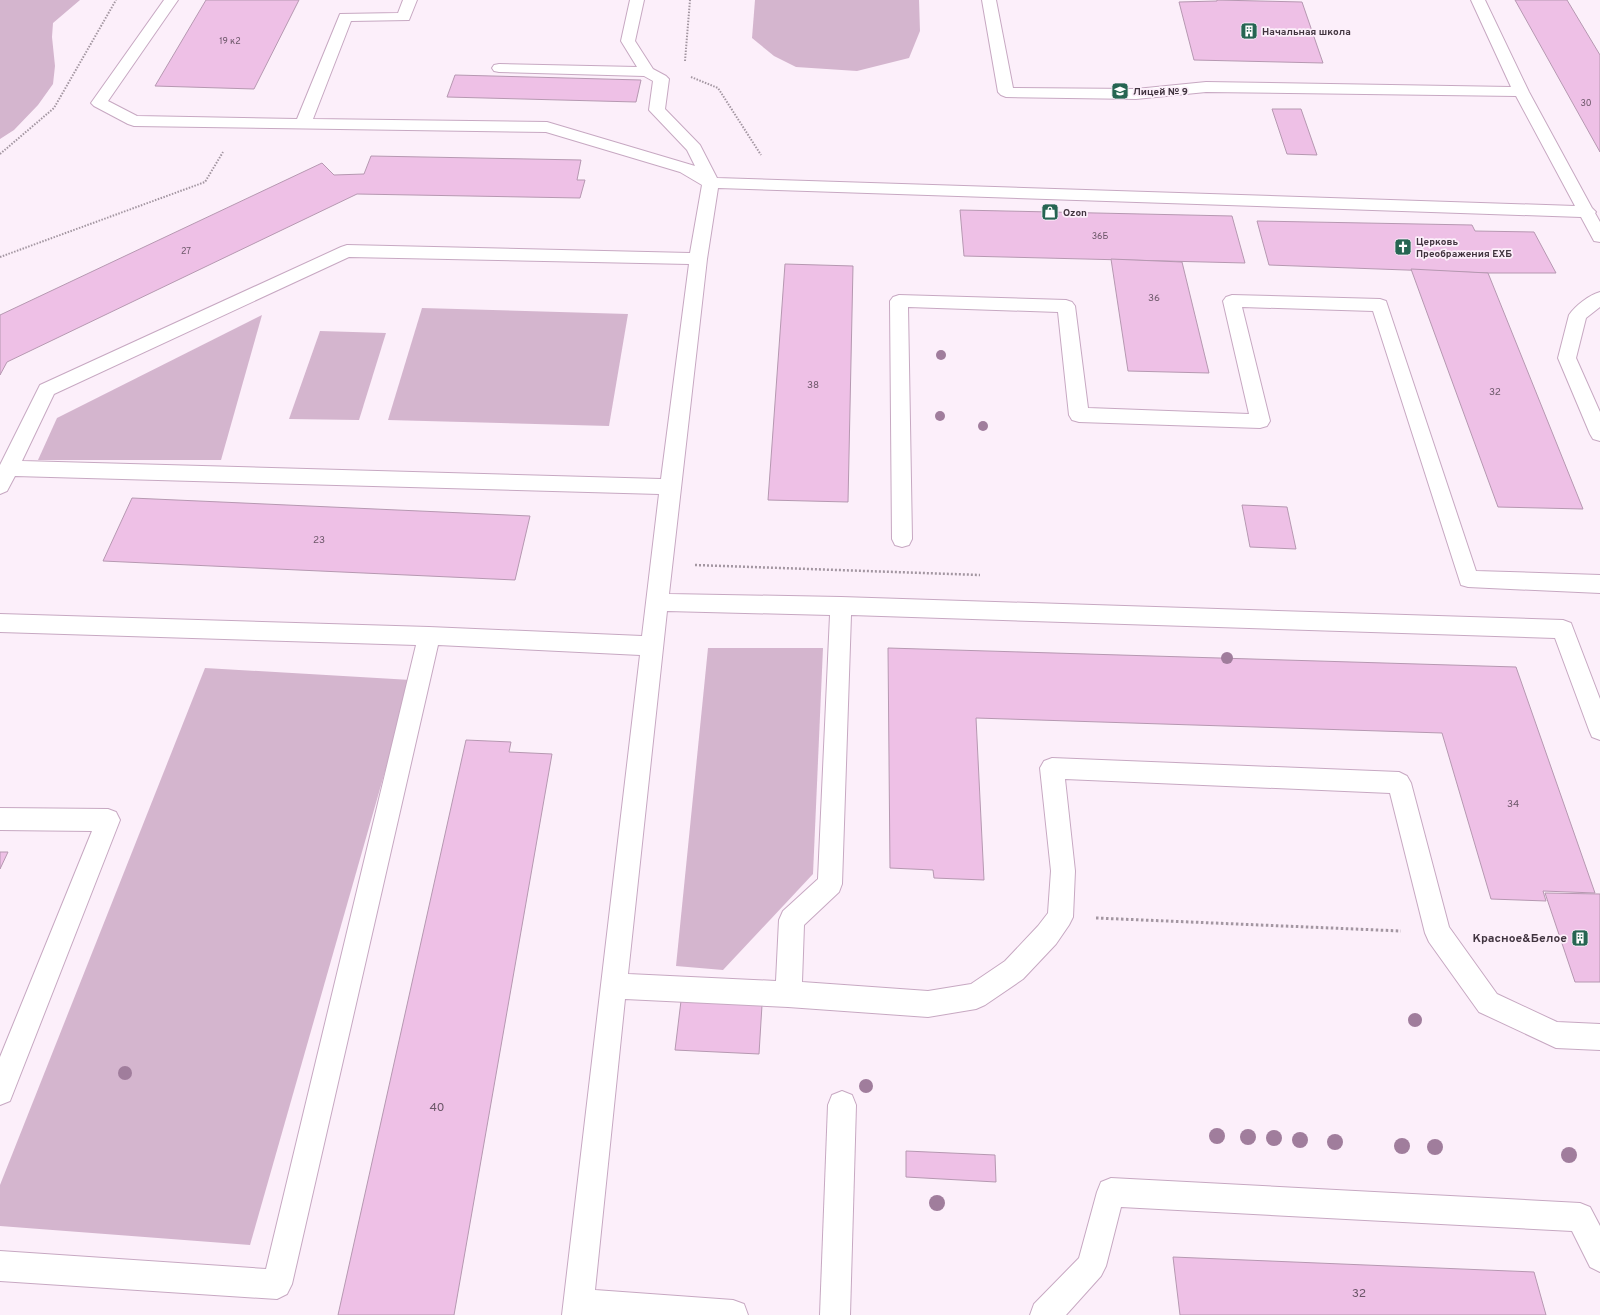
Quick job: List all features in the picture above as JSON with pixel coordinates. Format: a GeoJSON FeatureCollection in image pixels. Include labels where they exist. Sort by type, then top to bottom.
{"type":"FeatureCollection","features":[{"type":"Feature","properties":{"kind":"lane"},"geometry":{"type":"LineString","coordinates":[[171,0],[99,103],[134,121],[547,127],[686,168],[711,183],[1588,212]]}},
{"type":"Feature","properties":{"kind":"lane"},"geometry":{"type":"LineString","coordinates":[[303,124],[345,17],[404,18],[410,0]]}},
{"type":"Feature","properties":{"kind":"lane"},"geometry":{"type":"LineString","coordinates":[[637,0],[628,41],[647,72]]}},
{"type":"Feature","properties":{"kind":"lane"},"geometry":{"type":"LineString","coordinates":[[989,0],[1006,92],[1136,94],[1206,86],[1521,92]]}},
{"type":"Feature","properties":{"kind":"lane"},"geometry":{"type":"LineString","coordinates":[[1478,0],[1521,92],[1599,232]]}},
{"type":"Feature","properties":{"kind":"lane"},"geometry":{"type":"LineString","coordinates":[[499,68],[647,72],[662,80],[657,110],[694,148],[711,183],[698,259],[670,487],[578,1310],[733,1315]]}},
{"type":"Feature","properties":{"kind":"lane"},"geometry":{"type":"LineString","coordinates":[[0,486],[47,390],[348,251],[698,259]]}},
{"type":"Feature","properties":{"kind":"lane"},"geometry":{"type":"LineString","coordinates":[[1600,298],[1578,315],[1567,358],[1600,434]]}},
{"type":"Feature","properties":{"kind":"lane"},"geometry":{"type":"LineString","coordinates":[[902,539],[899,302],[1066,306],[1079,415],[1260,420],[1232,301],[1380,305],[1468,579],[1600,584]]}},
{"type":"Feature","properties":{"kind":"lane"},"geometry":{"type":"LineString","coordinates":[[8,468],[670,487]]}},
{"type":"Feature","properties":{"kind":"lane"},"geometry":{"type":"LineString","coordinates":[[658,602],[841,606],[1563,629],[1600,730]]}},
{"type":"Feature","properties":{"kind":"lane"},"geometry":{"type":"LineString","coordinates":[[788,994],[792,920],[830,884],[841,606]]}},
{"type":"Feature","properties":{"kind":"lane"},"geometry":{"type":"LineString","coordinates":[[0,624],[429,636],[653,646]]}},
{"type":"Feature","properties":{"kind":"lane"},"geometry":{"type":"LineString","coordinates":[[0,1266],[277,1284],[429,636]]}},
{"type":"Feature","properties":{"kind":"lane"},"geometry":{"type":"LineString","coordinates":[[614,986],[788,994],[928,1004],[976,996],[1014,970],[1046,935],[1060,916],[1063,871],[1052,768],[1399,783],[1438,933],[1488,1003],[1556,1035],[1600,1037]]}},
{"type":"Feature","properties":{"kind":"lane"},"geometry":{"type":"LineString","coordinates":[[0,819],[108,820],[0,1091]]}},
{"type":"Feature","properties":{"kind":"lane"},"geometry":{"type":"LineString","coordinates":[[835,1315],[842,1105]]}},
{"type":"Feature","properties":{"kind":"lane"},"geometry":{"type":"LineString","coordinates":[[1045,1315],[1048,1314],[1091,1266],[1111,1192],[1580,1217],[1600,1257]]}},
{"type":"Feature","properties":{"kind":"path"},"geometry":{"type":"LineString","coordinates":[[0,154],[54,108],[116,0]]}},
{"type":"Feature","properties":{"kind":"path"},"geometry":{"type":"LineString","coordinates":[[684,67],[690,0]]}},
{"type":"Feature","properties":{"kind":"path"},"geometry":{"type":"LineString","coordinates":[[691,77],[718,88],[781,186]]}},
{"type":"Feature","properties":{"kind":"path"},"geometry":{"type":"LineString","coordinates":[[0,257],[205,182],[241,122]]}},
{"type":"Feature","properties":{"kind":"path"},"geometry":{"type":"LineString","coordinates":[[1060,916],[1438,933]]}},
{"type":"Feature","properties":{"kind":"shaded area"},"geometry":{"type":"Polygon","coordinates":[[[0,0],[80,0],[53,23],[52,37],[55,66],[53,84],[38,105],[14,130],[0,139],[0,0]]]}},
{"type":"Feature","properties":{"kind":"shaded area"},"geometry":{"type":"Polygon","coordinates":[[[755,0],[919,0],[920,31],[909,58],[857,71],[796,67],[774,56],[752,38],[755,0]]]}},
{"type":"Feature","properties":{"kind":"shaded area"},"geometry":{"type":"Polygon","coordinates":[[[422,308],[628,314],[609,426],[388,420],[422,308]]]}},
{"type":"Feature","properties":{"kind":"shaded area"},"geometry":{"type":"Polygon","coordinates":[[[262,315],[221,460],[38,460],[57,418],[262,315]]]}},
{"type":"Feature","properties":{"kind":"shaded area"},"geometry":{"type":"Polygon","coordinates":[[[320,331],[386,333],[359,420],[289,419],[320,331]]]}},
{"type":"Feature","properties":{"kind":"shaded area"},"geometry":{"type":"Polygon","coordinates":[[[708,648],[823,648],[813,874],[723,970],[676,966],[708,648]]]}},
{"type":"Feature","properties":{"kind":"shaded area"},"geometry":{"type":"Polygon","coordinates":[[[205,668],[411,680],[250,1245],[0,1226],[0,1185],[205,668]]]}},
{"type":"Feature","properties":{"kind":"building"},"geometry":{"type":"Polygon","coordinates":[[[206,0],[299,0],[254,89],[155,86],[206,0]]]}},
{"type":"Feature","properties":{"kind":"building","name":"Начальная школа"},"geometry":{"type":"Polygon","coordinates":[[[1217,0],[1302,2],[1323,63],[1194,60],[1179,2],[1217,0]]]}},
{"type":"Feature","properties":{"kind":"building"},"geometry":{"type":"Polygon","coordinates":[[[1515,0],[1567,0],[1600,55],[1600,152],[1515,0]]]}},
{"type":"Feature","properties":{"kind":"building"},"geometry":{"type":"Polygon","coordinates":[[[455,75],[641,80],[636,102],[447,97],[455,75]]]}},
{"type":"Feature","properties":{"kind":"building"},"geometry":{"type":"Polygon","coordinates":[[[1272,109],[1301,109],[1317,155],[1287,154],[1272,109]]]}},
{"type":"Feature","properties":{"kind":"building"},"geometry":{"type":"Polygon","coordinates":[[[371,156],[581,160],[577,180],[585,180],[580,198],[357,194],[7,362],[0,375],[0,315],[322,163],[334,175],[364,174],[371,156]]]}},
{"type":"Feature","properties":{"kind":"building"},"geometry":{"type":"Polygon","coordinates":[[[960,210],[1232,216],[1245,263],[964,256],[960,210]]]}},
{"type":"Feature","properties":{"kind":"building"},"geometry":{"type":"Polygon","coordinates":[[[1257,221],[1472,225],[1475,231],[1534,232],[1556,273],[1488,273],[1269,265],[1257,221]]]}},
{"type":"Feature","properties":{"kind":"building"},"geometry":{"type":"Polygon","coordinates":[[[1111,259],[1182,262],[1209,373],[1128,371],[1111,259]]]}},
{"type":"Feature","properties":{"kind":"building"},"geometry":{"type":"Polygon","coordinates":[[[785,264],[853,266],[848,502],[768,500],[785,264]]]}},
{"type":"Feature","properties":{"kind":"building"},"geometry":{"type":"Polygon","coordinates":[[[1411,269],[1488,273],[1583,509],[1498,507],[1411,269]]]}},
{"type":"Feature","properties":{"kind":"building"},"geometry":{"type":"Polygon","coordinates":[[[132,498],[530,516],[515,580],[103,561],[132,498]]]}},
{"type":"Feature","properties":{"kind":"building"},"geometry":{"type":"Polygon","coordinates":[[[1242,505],[1287,507],[1296,549],[1250,547],[1242,505]]]}},
{"type":"Feature","properties":{"kind":"building"},"geometry":{"type":"Polygon","coordinates":[[[888,648],[1516,667],[1595,893],[1543,891],[1546,901],[1491,899],[1442,733],[976,718],[984,880],[934,878],[933,870],[890,868],[888,648]]]}},
{"type":"Feature","properties":{"kind":"building"},"geometry":{"type":"Polygon","coordinates":[[[466,740],[511,742],[509,752],[552,754],[454,1315],[338,1315],[466,740]]]}},
{"type":"Feature","properties":{"kind":"building"},"geometry":{"type":"Polygon","coordinates":[[[0,852],[8,852],[0,869],[0,852]]]}},
{"type":"Feature","properties":{"kind":"building","name":"Красное&Белое"},"geometry":{"type":"Polygon","coordinates":[[[1545,893],[1600,894],[1600,982],[1575,982],[1545,893]]]}},
{"type":"Feature","properties":{"kind":"building"},"geometry":{"type":"Polygon","coordinates":[[[681,1001],[762,1005],[759,1054],[675,1050],[681,1001]]]}},
{"type":"Feature","properties":{"kind":"building"},"geometry":{"type":"Polygon","coordinates":[[[906,1151],[995,1155],[996,1182],[906,1177],[906,1151]]]}},
{"type":"Feature","properties":{"kind":"building"},"geometry":{"type":"Polygon","coordinates":[[[1173,1257],[1534,1272],[1546,1315],[1180,1315],[1173,1257]]]}},
{"type":"Feature","properties":{"kind":"place","name":"Начальная школа"},"geometry":{"type":"Point","coordinates":[1249,31]}},
{"type":"Feature","properties":{"kind":"place","name":"Лицей № 9"},"geometry":{"type":"Point","coordinates":[1120,91]}},
{"type":"Feature","properties":{"kind":"place","name":"Ozon"},"geometry":{"type":"Point","coordinates":[1050,212]}},
{"type":"Feature","properties":{"kind":"place","name":"Церковь Преображения ЕХБ"},"geometry":{"type":"Point","coordinates":[1403,247]}},
{"type":"Feature","properties":{"kind":"place","name":"Красное&Белое"},"geometry":{"type":"Point","coordinates":[1580,938]}}]}
